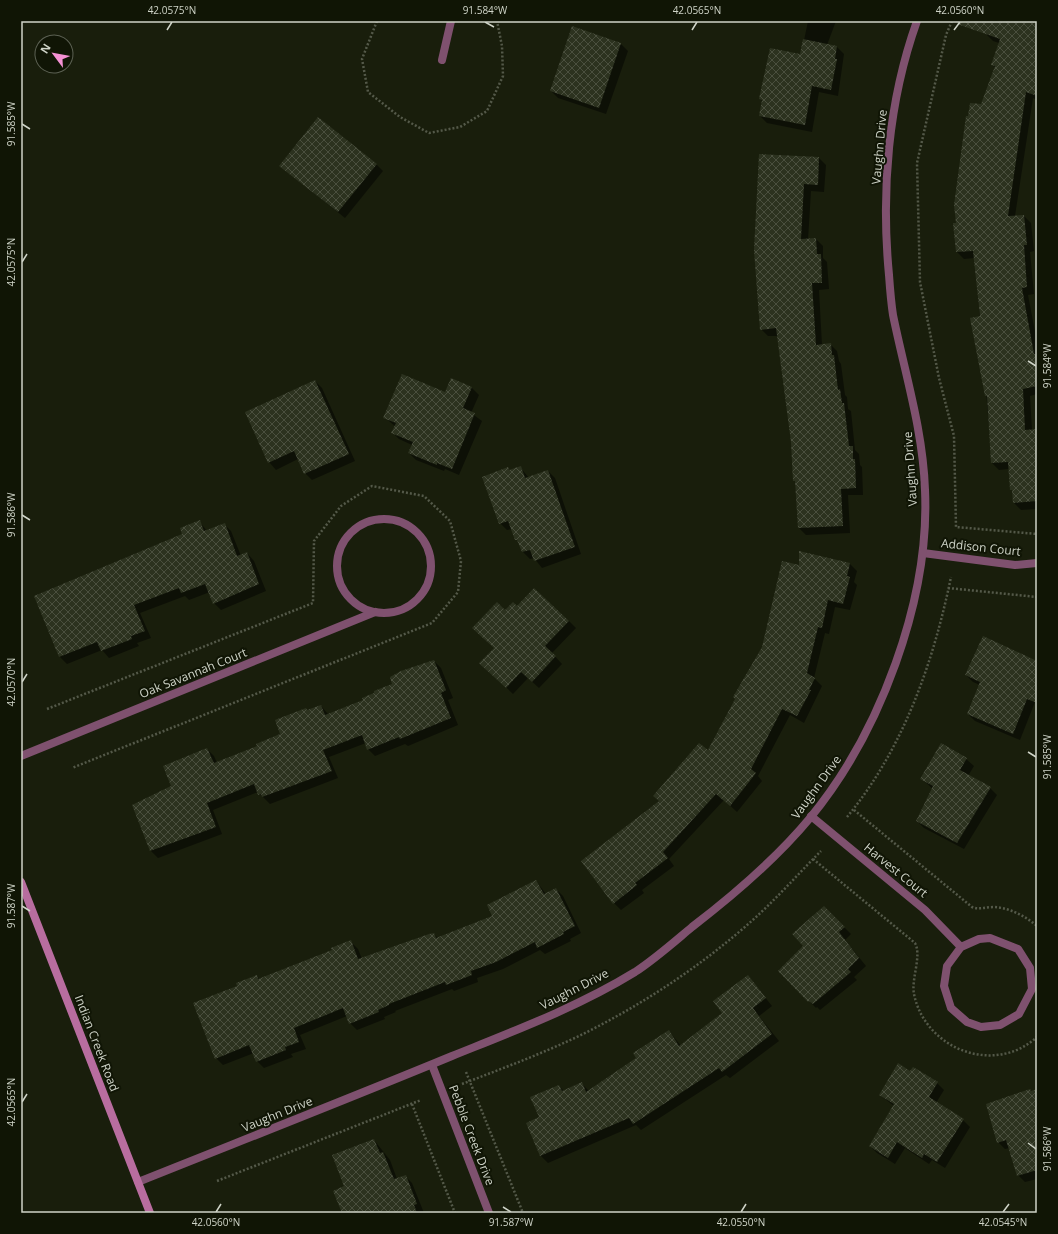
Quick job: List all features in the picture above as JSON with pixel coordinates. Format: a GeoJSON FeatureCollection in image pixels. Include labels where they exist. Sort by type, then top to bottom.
{"type":"FeatureCollection","features":[{"type":"Feature","properties":{"kind":"street"},"geometry":{"type":"LineString","coordinates":[[442,60],[451,21]]}},
{"type":"Feature","properties":{"kind":"street","name":"Vaughn Drive"},"geometry":{"type":"LineString","coordinates":[[138,1182],[432,1065],[562,1011],[637,970],[727,900],[770,861],[811,816],[849,763],[879,707],[907,631],[923,553],[926,492],[920,429],[892,312],[886,242],[887,174],[894,106],[911,38],[917,21]]}},
{"type":"Feature","properties":{"kind":"street","name":"Oak Savannah Court"},"geometry":{"type":"LineString","coordinates":[[21,756],[375,612],[390,612],[405,608],[417,599],[426,586],[430,571],[430,556],[425,542],[415,530],[402,522],[387,519],[371,520],[357,527],[346,538],[339,552],[337,567],[340,583],[348,596],[360,606],[375,612]]}},
{"type":"Feature","properties":{"kind":"street","name":"Addison Court"},"geometry":{"type":"LineString","coordinates":[[923,553],[1015,564],[1037,564]]}},
{"type":"Feature","properties":{"kind":"street","name":"Harvest Court"},"geometry":{"type":"LineString","coordinates":[[811,816],[925,910],[961,947]]}},
{"type":"Feature","properties":{"kind":"street","name":"Indian Creek Road"},"geometry":{"type":"LineString","coordinates":[[21,882],[150,1213]]}},
{"type":"Feature","properties":{"kind":"street"},"geometry":{"type":"LineString","coordinates":[[990,938],[1018,949],[1030,968],[1032,989],[1019,1014],[1000,1025],[981,1027],[967,1022],[951,1008],[944,986],[946,966],[961,947],[979,939],[990,938]]}},
{"type":"Feature","properties":{"kind":"street","name":"Pebble Creek Drive"},"geometry":{"type":"LineString","coordinates":[[432,1065],[489,1213]]}},
{"type":"Feature","properties":{"kind":"path"},"geometry":{"type":"LineString","coordinates":[[377,21],[362,59],[368,92],[400,118],[429,133],[460,127],[486,111],[503,76],[502,46],[497,21]]}},
{"type":"Feature","properties":{"kind":"path"},"geometry":{"type":"LineString","coordinates":[[952,21],[946,35],[918,162],[920,282],[939,378],[954,436],[956,527],[1037,534]]}},
{"type":"Feature","properties":{"kind":"path"},"geometry":{"type":"LineString","coordinates":[[847,818],[878,774],[908,718],[937,637],[951,577]]}},
{"type":"Feature","properties":{"kind":"path"},"geometry":{"type":"LineString","coordinates":[[948,588],[1037,596]]}},
{"type":"Feature","properties":{"kind":"path"},"geometry":{"type":"LineString","coordinates":[[853,810],[972,906],[981,908],[993,907],[1010,911],[1027,918],[1037,926]]}},
{"type":"Feature","properties":{"kind":"path"},"geometry":{"type":"LineString","coordinates":[[813,859],[915,943],[918,951],[914,971],[914,994],[923,1018],[939,1037],[960,1050],[976,1055],[992,1056],[1018,1049],[1037,1037]]}},
{"type":"Feature","properties":{"kind":"path"},"geometry":{"type":"LineString","coordinates":[[466,1072],[523,1213]]}},
{"type":"Feature","properties":{"kind":"path"},"geometry":{"type":"LineString","coordinates":[[217,1181],[421,1100]]}},
{"type":"Feature","properties":{"kind":"path"},"geometry":{"type":"LineString","coordinates":[[412,1104],[455,1213]]}},
{"type":"Feature","properties":{"kind":"building"},"geometry":{"type":"Polygon","coordinates":[[[958,21],[1037,21],[1037,96],[1026,92],[1008,216],[1024,215],[1027,245],[1024,245],[1027,287],[1022,288],[1034,354],[1037,354],[1037,386],[1023,389],[1025,430],[1037,429],[1037,501],[1013,503],[1012,490],[1010,490],[1008,462],[991,463],[987,396],[985,396],[970,318],[980,316],[973,251],[956,252],[953,223],[956,223],[954,205],[966,116],[968,116],[970,103],[981,104],[995,66],[991,65],[1000,39],[957,24],[958,21]]]}},
{"type":"Feature","properties":{"kind":"building"},"geometry":{"type":"Polygon","coordinates":[[[572,26],[621,43],[599,108],[550,91],[572,26]]]}},
{"type":"Feature","properties":{"kind":"building"},"geometry":{"type":"Polygon","coordinates":[[[803,39],[837,46],[835,59],[837,59],[831,90],[812,86],[805,125],[759,116],[762,100],[759,99],[770,48],[800,54],[803,39]]]}},
{"type":"Feature","properties":{"kind":"building"},"geometry":{"type":"Polygon","coordinates":[[[318,117],[377,164],[338,212],[279,166],[318,117]]]}},
{"type":"Feature","properties":{"kind":"building"},"geometry":{"type":"Polygon","coordinates":[[[759,154],[819,157],[818,185],[804,184],[801,239],[816,238],[817,254],[821,254],[822,283],[812,283],[816,345],[831,343],[838,390],[840,389],[842,403],[844,403],[849,446],[853,446],[853,459],[855,459],[856,488],[841,489],[843,526],[798,528],[791,442],[776,328],[760,330],[754,250],[759,154]]]}},
{"type":"Feature","properties":{"kind":"building"},"geometry":{"type":"Polygon","coordinates":[[[402,374],[445,392],[451,378],[472,387],[463,408],[475,413],[452,469],[437,463],[437,465],[408,453],[413,442],[391,433],[396,423],[383,418],[402,374]]]}},
{"type":"Feature","properties":{"kind":"building"},"geometry":{"type":"Polygon","coordinates":[[[315,380],[349,454],[304,474],[294,451],[268,463],[245,412],[315,380]]]}},
{"type":"Feature","properties":{"kind":"building"},"geometry":{"type":"Polygon","coordinates":[[[521,466],[525,478],[548,470],[575,547],[534,561],[530,550],[522,552],[517,540],[515,540],[508,521],[499,524],[482,477],[508,467],[509,470],[521,466]]]}},
{"type":"Feature","properties":{"kind":"building"},"geometry":{"type":"Polygon","coordinates":[[[200,520],[204,531],[225,523],[237,556],[247,552],[259,584],[213,604],[205,584],[181,593],[179,588],[134,605],[145,631],[131,636],[132,639],[101,651],[97,642],[59,657],[34,596],[182,534],[180,528],[200,520]]]}},
{"type":"Feature","properties":{"kind":"building"},"geometry":{"type":"Polygon","coordinates":[[[799,551],[850,563],[847,576],[850,577],[843,604],[828,600],[822,628],[818,627],[807,673],[815,678],[809,690],[811,690],[797,716],[782,709],[751,769],[756,773],[730,806],[716,794],[663,852],[668,858],[635,883],[637,885],[613,904],[581,861],[659,801],[653,796],[699,743],[708,750],[735,699],[733,697],[762,647],[782,561],[799,565],[799,551]]]}},
{"type":"Feature","properties":{"kind":"building"},"geometry":{"type":"Polygon","coordinates":[[[534,588],[569,621],[545,646],[556,656],[532,682],[521,672],[506,688],[479,663],[494,648],[472,628],[497,602],[505,610],[513,602],[517,606],[534,588]]]}},
{"type":"Feature","properties":{"kind":"building"},"geometry":{"type":"Polygon","coordinates":[[[983,636],[1037,661],[1037,703],[1027,699],[1013,734],[967,714],[980,682],[965,675],[983,636]]]}},
{"type":"Feature","properties":{"kind":"building"},"geometry":{"type":"Polygon","coordinates":[[[434,660],[446,690],[441,693],[451,718],[400,739],[399,737],[367,750],[362,735],[323,750],[332,771],[262,797],[261,794],[258,795],[254,784],[207,803],[216,827],[150,851],[132,805],[171,786],[163,766],[207,748],[214,763],[257,746],[256,744],[280,734],[275,720],[306,708],[307,710],[321,705],[325,715],[363,700],[362,698],[374,693],[374,691],[392,684],[390,677],[401,671],[434,660]]]}},
{"type":"Feature","properties":{"kind":"building"},"geometry":{"type":"Polygon","coordinates":[[[941,743],[967,758],[960,770],[991,787],[957,843],[916,821],[933,786],[920,779],[941,743]]]}},
{"type":"Feature","properties":{"kind":"building"},"geometry":{"type":"Polygon","coordinates":[[[536,880],[544,894],[556,888],[575,926],[563,932],[564,934],[537,948],[535,942],[496,962],[471,971],[472,975],[446,985],[445,982],[389,1004],[378,1010],[379,1012],[349,1024],[343,1008],[294,1028],[299,1042],[285,1047],[286,1050],[256,1062],[249,1045],[215,1059],[193,1003],[237,986],[236,983],[257,975],[258,979],[332,950],[331,948],[351,940],[358,959],[429,934],[434,933],[436,938],[492,916],[487,905],[536,880]]]}},
{"type":"Feature","properties":{"kind":"building"},"geometry":{"type":"Polygon","coordinates":[[[824,906],[845,927],[839,932],[859,958],[848,969],[851,972],[813,1004],[809,1001],[808,1002],[778,971],[803,946],[792,934],[824,906]]]}},
{"type":"Feature","properties":{"kind":"building"},"geometry":{"type":"Polygon","coordinates":[[[748,975],[766,998],[753,1008],[772,1034],[722,1072],[719,1068],[633,1124],[629,1118],[540,1156],[526,1123],[539,1117],[530,1097],[559,1085],[562,1091],[582,1082],[586,1092],[636,1058],[633,1053],[669,1030],[679,1046],[722,1013],[713,1001],[748,975]]]}},
{"type":"Feature","properties":{"kind":"building"},"geometry":{"type":"Polygon","coordinates":[[[898,1063],[910,1071],[913,1067],[938,1082],[929,1097],[964,1119],[937,1162],[924,1154],[922,1158],[897,1142],[888,1158],[869,1146],[894,1104],[879,1095],[898,1063]]]}},
{"type":"Feature","properties":{"kind":"building"},"geometry":{"type":"Polygon","coordinates":[[[1030,1089],[1031,1091],[1037,1089],[1037,1170],[1017,1176],[1006,1140],[997,1143],[986,1104],[1030,1089]]]}},
{"type":"Feature","properties":{"kind":"building"},"geometry":{"type":"Polygon","coordinates":[[[374,1139],[380,1153],[383,1152],[394,1179],[406,1175],[417,1204],[414,1205],[417,1213],[342,1213],[333,1191],[344,1186],[332,1155],[374,1139]]]}}]}
